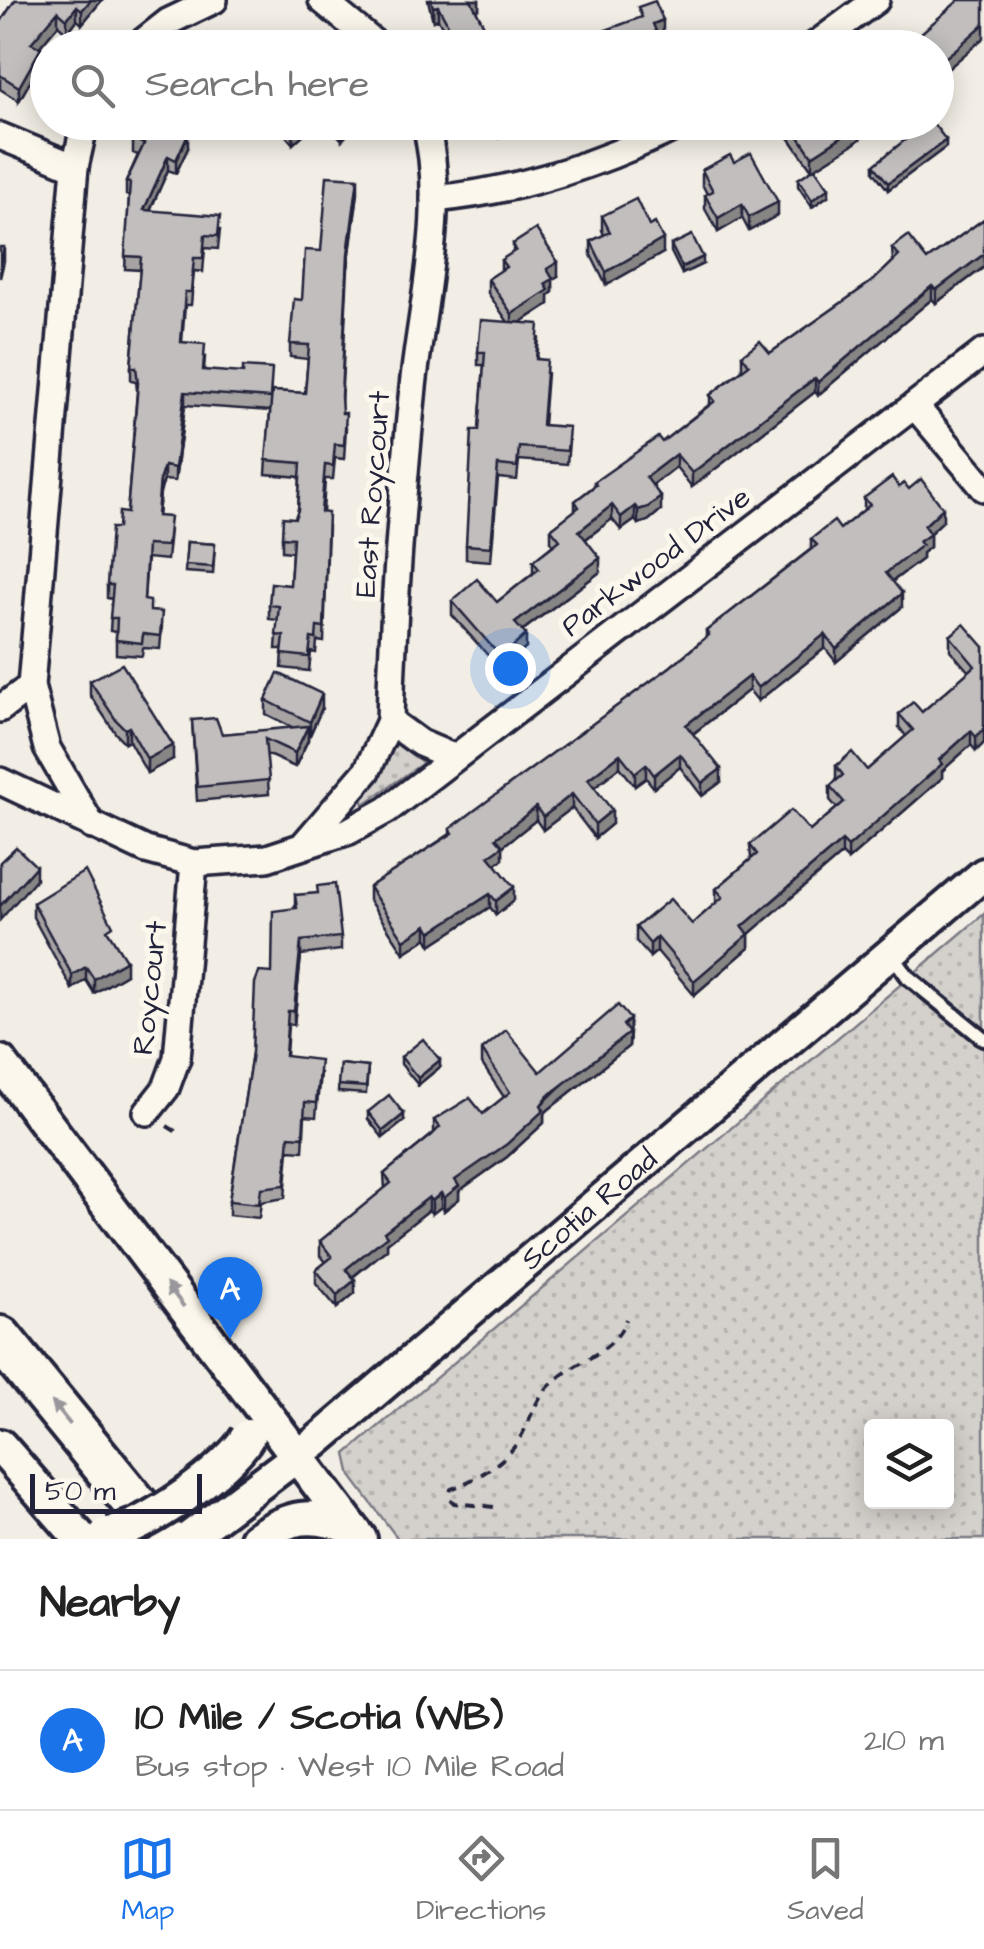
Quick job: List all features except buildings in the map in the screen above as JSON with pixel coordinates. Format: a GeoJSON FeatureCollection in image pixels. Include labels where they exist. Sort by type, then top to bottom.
{"type":"FeatureCollection","features":[{"type":"Feature","properties":{"kind":"highway"},"geometry":{"type":"LineString","coordinates":[[0,1338],[164,1539]]}},
{"type":"Feature","properties":{"kind":"main road"},"geometry":{"type":"LineString","coordinates":[[0,1062],[254,1400],[288,1464],[355,1533]]}},
{"type":"Feature","properties":{"kind":"main road"},"geometry":{"type":"LineString","coordinates":[[0,1446],[58,1514],[94,1536],[131,1528],[231,1458],[248,1436],[254,1400]]}},
{"type":"Feature","properties":{"kind":"main road"},"geometry":{"type":"LineString","coordinates":[[256,1539],[289,1518],[316,1517],[355,1533]]}},
{"type":"Feature","properties":{"kind":"street"},"geometry":{"type":"LineString","coordinates":[[158,30],[214,0]]}},
{"type":"Feature","properties":{"kind":"street"},"geometry":{"type":"LineString","coordinates":[[322,0],[358,30]]}},
{"type":"Feature","properties":{"kind":"street"},"geometry":{"type":"LineString","coordinates":[[835,30],[876,0]]}},
{"type":"Feature","properties":{"kind":"street"},"geometry":{"type":"LineString","coordinates":[[0,136],[74,167]]}},
{"type":"Feature","properties":{"kind":"street"},"geometry":{"type":"LineString","coordinates":[[81,140],[74,167],[31,686],[47,748],[92,826]]}},
{"type":"Feature","properties":{"kind":"street","name":"East Roycourt"},"geometry":{"type":"LineString","coordinates":[[304,843],[367,770],[390,721],[412,390],[434,199],[429,140]]}},
{"type":"Feature","properties":{"kind":"street"},"geometry":{"type":"LineString","coordinates":[[434,199],[478,195],[560,174],[642,140]]}},
{"type":"Feature","properties":{"kind":"street","name":"Parkwood Drive"},"geometry":{"type":"LineString","coordinates":[[0,781],[146,850],[194,863],[267,858],[368,822],[984,352]]}},
{"type":"Feature","properties":{"kind":"street"},"geometry":{"type":"LineString","coordinates":[[915,406],[984,488]]}},
{"type":"Feature","properties":{"kind":"street"},"geometry":{"type":"LineString","coordinates":[[0,709],[31,686]]}},
{"type":"Feature","properties":{"kind":"street"},"geometry":{"type":"LineString","coordinates":[[390,721],[420,743],[453,757]]}},
{"type":"Feature","properties":{"kind":"street","name":"Roycourt"},"geometry":{"type":"LineString","coordinates":[[147,1112],[166,1088],[177,1058],[194,863]]}},
{"type":"Feature","properties":{"kind":"street","name":"Scotia Road"},"geometry":{"type":"LineString","coordinates":[[187,1539],[288,1464],[984,874]]}},
{"type":"Feature","properties":{"kind":"lane"},"geometry":{"type":"LineString","coordinates":[[890,953],[908,977],[984,1039]]}},
{"type":"Feature","properties":{"kind":"path"},"geometry":{"type":"LineString","coordinates":[[494,1507],[454,1503],[449,1498],[451,1489],[501,1461],[521,1438],[535,1400],[556,1380],[620,1337],[626,1319]]}},
{"type":"Feature","properties":{"kind":"shaded area"},"geometry":{"type":"Polygon","coordinates":[[[400,742],[423,763],[364,804],[362,799],[393,744],[400,742]]]}},
{"type":"Feature","properties":{"kind":"shaded area"},"geometry":{"type":"Polygon","coordinates":[[[984,914],[984,1539],[398,1539],[351,1476],[346,1454],[984,914]]]}},
{"type":"Feature","properties":{"kind":"place","name":"10 Mile / Scotia (WB)"},"geometry":{"type":"Point","coordinates":[230,1339]}}]}
